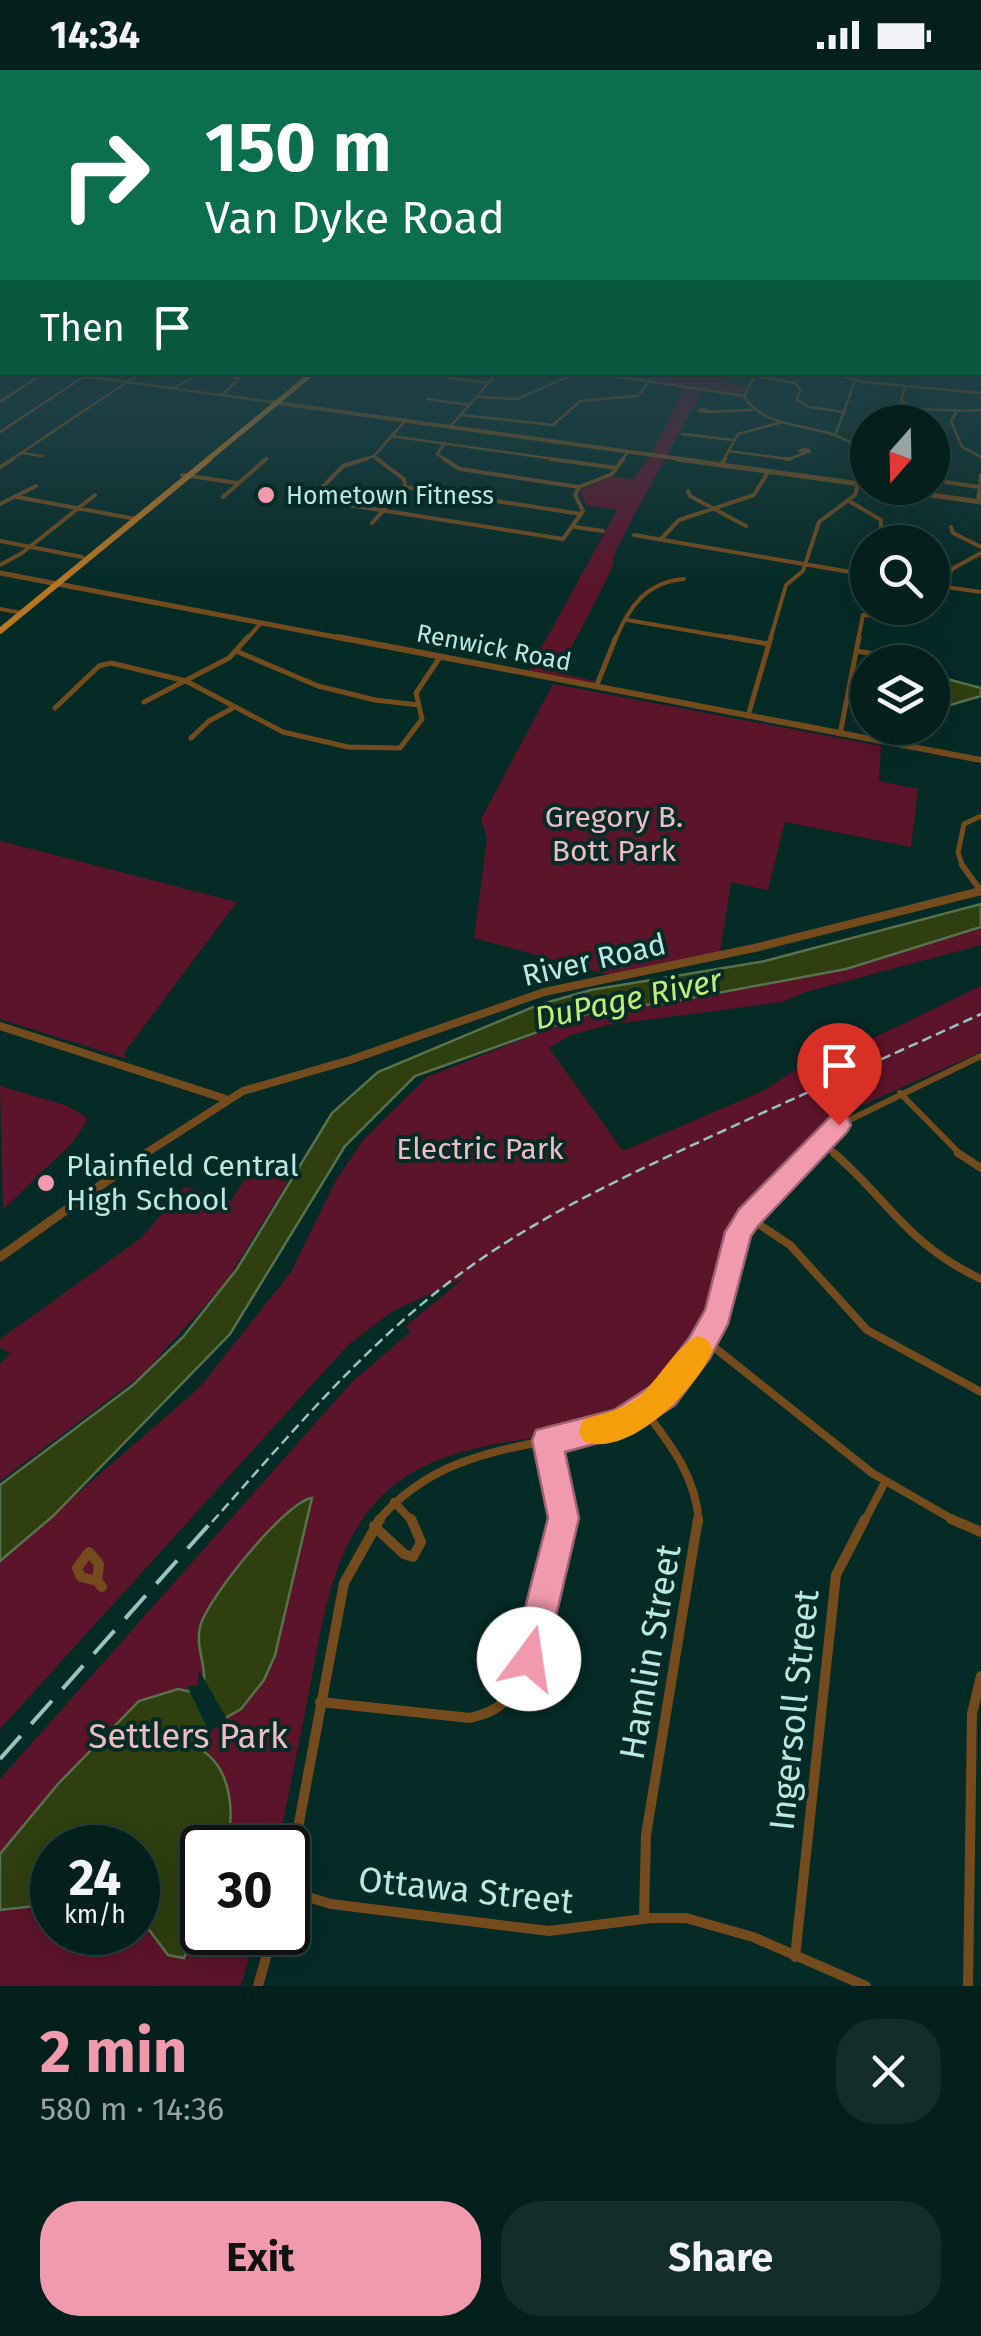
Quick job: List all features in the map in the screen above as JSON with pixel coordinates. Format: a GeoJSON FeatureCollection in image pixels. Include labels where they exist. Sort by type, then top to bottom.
{"type":"FeatureCollection","features":[{"type":"Feature","properties":{"kind":"main road"},"geometry":{"type":"LineString","coordinates":[[0,627],[267,408]]}},
{"type":"Feature","properties":{"kind":"main road"},"geometry":{"type":"LineString","coordinates":[[54,583],[131,520]]}},
{"type":"Feature","properties":{"kind":"street"},"geometry":{"type":"LineString","coordinates":[[0,432],[35,408]]}},
{"type":"Feature","properties":{"kind":"street"},"geometry":{"type":"LineString","coordinates":[[0,467],[88,408]]}},
{"type":"Feature","properties":{"kind":"street"},"geometry":{"type":"LineString","coordinates":[[313,408],[850,483]]}},
{"type":"Feature","properties":{"kind":"street"},"geometry":{"type":"LineString","coordinates":[[450,428],[468,408]]}},
{"type":"Feature","properties":{"kind":"street"},"geometry":{"type":"LineString","coordinates":[[461,415],[553,425],[570,408]]}},
{"type":"Feature","properties":{"kind":"street"},"geometry":{"type":"LineString","coordinates":[[823,408],[845,412]]}},
{"type":"Feature","properties":{"kind":"street"},"geometry":{"type":"LineString","coordinates":[[836,433],[846,408]]}},
{"type":"Feature","properties":{"kind":"street"},"geometry":{"type":"LineString","coordinates":[[708,412],[754,410],[784,422],[836,433],[850,442]]}},
{"type":"Feature","properties":{"kind":"street"},"geometry":{"type":"LineString","coordinates":[[950,412],[981,410]]}},
{"type":"Feature","properties":{"kind":"street"},"geometry":{"type":"LineString","coordinates":[[956,413],[952,424],[962,447],[981,457]]}},
{"type":"Feature","properties":{"kind":"street"},"geometry":{"type":"LineString","coordinates":[[405,421],[374,456],[343,466],[311,498],[566,539],[584,507],[576,495],[579,487]]}},
{"type":"Feature","properties":{"kind":"street"},"geometry":{"type":"LineString","coordinates":[[721,465],[732,440],[744,432],[784,422]]}},
{"type":"Feature","properties":{"kind":"street"},"geometry":{"type":"LineString","coordinates":[[682,434],[732,440]]}},
{"type":"Feature","properties":{"kind":"street"},"geometry":{"type":"LineString","coordinates":[[391,436],[617,468]]}},
{"type":"Feature","properties":{"kind":"street"},"geometry":{"type":"LineString","coordinates":[[445,444],[436,454],[460,470],[579,487],[610,476],[627,452]]}},
{"type":"Feature","properties":{"kind":"street"},"geometry":{"type":"LineString","coordinates":[[728,451],[789,459],[805,453]]}},
{"type":"Feature","properties":{"kind":"street"},"geometry":{"type":"LineString","coordinates":[[21,453],[42,456]]}},
{"type":"Feature","properties":{"kind":"street"},"geometry":{"type":"LineString","coordinates":[[372,523],[405,487],[404,478],[374,456]]}},
{"type":"Feature","properties":{"kind":"street"},"geometry":{"type":"LineString","coordinates":[[222,497],[267,458]]}},
{"type":"Feature","properties":{"kind":"street"},"geometry":{"type":"LineString","coordinates":[[660,540],[679,520],[754,495],[768,472]]}},
{"type":"Feature","properties":{"kind":"street"},"geometry":{"type":"LineString","coordinates":[[950,498],[980,502],[981,475]]}},
{"type":"Feature","properties":{"kind":"street"},"geometry":{"type":"LineString","coordinates":[[184,476],[237,485]]}},
{"type":"Feature","properties":{"kind":"street"},"geometry":{"type":"LineString","coordinates":[[950,483],[980,487]]}},
{"type":"Feature","properties":{"kind":"street"},"geometry":{"type":"LineString","coordinates":[[0,504],[36,486]]}},
{"type":"Feature","properties":{"kind":"street"},"geometry":{"type":"LineString","coordinates":[[405,487],[581,514]]}},
{"type":"Feature","properties":{"kind":"street"},"geometry":{"type":"LineString","coordinates":[[688,491],[712,509],[746,526]]}},
{"type":"Feature","properties":{"kind":"street"},"geometry":{"type":"LineString","coordinates":[[0,565],[30,547],[95,495]]}},
{"type":"Feature","properties":{"kind":"street"},"geometry":{"type":"LineString","coordinates":[[17,497],[131,520]]}},
{"type":"Feature","properties":{"kind":"street"},"geometry":{"type":"LineString","coordinates":[[748,716],[786,586],[803,572],[818,522],[849,501],[881,520],[881,525]]}},
{"type":"Feature","properties":{"kind":"street"},"geometry":{"type":"LineString","coordinates":[[574,526],[604,531]]}},
{"type":"Feature","properties":{"kind":"street"},"geometry":{"type":"LineString","coordinates":[[950,527],[953,533],[981,550]]}},
{"type":"Feature","properties":{"kind":"street"},"geometry":{"type":"LineString","coordinates":[[634,536],[850,571]]}},
{"type":"Feature","properties":{"kind":"street"},"geometry":{"type":"LineString","coordinates":[[0,542],[82,557]]}},
{"type":"Feature","properties":{"kind":"street"},"geometry":{"type":"LineString","coordinates":[[950,571],[955,564],[981,550]]}},
{"type":"Feature","properties":{"kind":"street","name":"Renwick Road"},"geometry":{"type":"LineString","coordinates":[[0,573],[981,760]]}},
{"type":"Feature","properties":{"kind":"street"},"geometry":{"type":"LineString","coordinates":[[596,687],[638,596],[650,585],[668,578],[684,579]]}},
{"type":"Feature","properties":{"kind":"street"},"geometry":{"type":"LineString","coordinates":[[950,588],[981,592]]}},
{"type":"Feature","properties":{"kind":"street"},"geometry":{"type":"LineString","coordinates":[[0,609],[18,612]]}},
{"type":"Feature","properties":{"kind":"street"},"geometry":{"type":"LineString","coordinates":[[627,620],[768,644]]}},
{"type":"Feature","properties":{"kind":"street"},"geometry":{"type":"LineString","coordinates":[[144,702],[236,650],[262,623]]}},
{"type":"Feature","properties":{"kind":"street"},"geometry":{"type":"LineString","coordinates":[[236,650],[261,657],[299,680],[388,703],[419,705]]}},
{"type":"Feature","properties":{"kind":"street"},"geometry":{"type":"LineString","coordinates":[[55,708],[104,663],[186,681],[268,726],[312,739],[348,747],[400,748],[422,719],[416,693],[440,657]]}},
{"type":"Feature","properties":{"kind":"street"},"geometry":{"type":"LineString","coordinates":[[840,734],[850,682]]}},
{"type":"Feature","properties":{"kind":"street"},"geometry":{"type":"LineString","coordinates":[[192,738],[233,708]]}},
{"type":"Feature","properties":{"kind":"street"},"geometry":{"type":"LineString","coordinates":[[981,816],[964,824],[956,848],[956,856],[981,891]]}},
{"type":"Feature","properties":{"kind":"street","name":"River Road"},"geometry":{"type":"LineString","coordinates":[[0,1257],[226,1099],[544,992],[759,947],[981,891]]}},
{"type":"Feature","properties":{"kind":"street"},"geometry":{"type":"LineString","coordinates":[[0,1026],[226,1099]]}},
{"type":"Feature","properties":{"kind":"street"},"geometry":{"type":"LineString","coordinates":[[298,1825],[344,1583],[374,1526],[394,1502],[426,1476],[451,1463],[620,1424],[645,1411],[678,1379],[705,1340],[722,1303],[739,1232],[748,1217],[820,1142],[856,1114],[981,1056]]}},
{"type":"Feature","properties":{"kind":"street"},"geometry":{"type":"LineString","coordinates":[[900,1094],[956,1152],[981,1168]]}},
{"type":"Feature","properties":{"kind":"street"},"geometry":{"type":"LineString","coordinates":[[820,1142],[847,1164],[914,1242],[981,1278]]}},
{"type":"Feature","properties":{"kind":"street"},"geometry":{"type":"LineString","coordinates":[[748,1217],[790,1245],[867,1330],[981,1392]]}},
{"type":"Feature","properties":{"kind":"street"},"geometry":{"type":"LineString","coordinates":[[705,1340],[885,1482],[950,1521],[981,1532]]}},
{"type":"Feature","properties":{"kind":"street","name":"Hamlin Street"},"geometry":{"type":"LineString","coordinates":[[644,1917],[646,1835],[699,1534],[700,1506],[682,1461],[645,1411]]}},
{"type":"Feature","properties":{"kind":"street"},"geometry":{"type":"LineString","coordinates":[[320,1702],[470,1718],[494,1710],[508,1698],[529,1659],[564,1518],[547,1440]]}},
{"type":"Feature","properties":{"kind":"street","name":"Ingersoll Street"},"geometry":{"type":"LineString","coordinates":[[795,1956],[836,1575],[885,1482]]}},
{"type":"Feature","properties":{"kind":"street"},"geometry":{"type":"LineString","coordinates":[[374,1526],[404,1554],[413,1557],[420,1549],[424,1541],[420,1530],[394,1502]]}},
{"type":"Feature","properties":{"kind":"street"},"geometry":{"type":"LineString","coordinates":[[968,1986],[976,1891],[972,1714],[981,1676]]}},
{"type":"Feature","properties":{"kind":"street","name":"Ottawa Street"},"geometry":{"type":"LineString","coordinates":[[310,1898],[331,1904],[548,1931],[583,1931],[644,1917],[687,1918],[724,1927],[866,1986]]}},
{"type":"Feature","properties":{"kind":"street"},"geometry":{"type":"LineString","coordinates":[[258,1986],[267,1955]]}},
{"type":"Feature","properties":{"kind":"green space"},"geometry":{"type":"Polygon","coordinates":[[[674,408],[693,408],[616,550],[611,571],[558,673],[595,681],[592,686],[527,674],[617,510],[586,505],[580,490],[612,476],[633,479],[674,408]]]}},
{"type":"Feature","properties":{"kind":"green space","name":"Gregory B. Bott Park"},"geometry":{"type":"Polygon","coordinates":[[[553,684],[850,740],[850,745],[881,746],[879,781],[918,789],[911,847],[785,822],[768,890],[731,882],[720,953],[609,975],[474,938],[487,839],[481,819],[553,684]]]}},
{"type":"Feature","properties":{"kind":"green space"},"geometry":{"type":"Polygon","coordinates":[[[0,841],[237,902],[124,1053],[127,1059],[0,1019],[0,841]]]}},
{"type":"Feature","properties":{"kind":"green space"},"geometry":{"type":"Polygon","coordinates":[[[981,927],[981,945],[806,992],[782,1002],[608,1025],[571,1035],[549,1048],[623,1151],[763,1091],[803,1065],[834,1057],[981,986],[981,1052],[840,1115],[741,1212],[707,1317],[682,1358],[653,1392],[636,1405],[595,1424],[482,1447],[433,1462],[391,1488],[367,1513],[344,1554],[328,1599],[282,1825],[180,1825],[180,1955],[250,1955],[241,1986],[0,1986],[0,1779],[352,1382],[410,1332],[406,1326],[464,1278],[393,1311],[349,1344],[0,1729],[0,1561],[200,1387],[291,1272],[336,1180],[364,1139],[427,1077],[596,1010],[659,1004],[823,974],[981,927]]]}},
{"type":"Feature","properties":{"kind":"green space"},"geometry":{"type":"Polygon","coordinates":[[[0,1086],[65,1105],[87,1121],[72,1143],[3,1210],[0,1086]]]}},
{"type":"Feature","properties":{"kind":"green space"},"geometry":{"type":"Polygon","coordinates":[[[250,1171],[288,1182],[226,1282],[143,1374],[0,1481],[0,1364],[10,1353],[0,1348],[0,1339],[141,1238],[185,1187],[231,1201],[250,1171]]]}},
{"type":"Feature","properties":{"kind":"water"},"geometry":{"type":"Polygon","coordinates":[[[950,680],[981,688],[981,696],[950,705],[950,680]]]}},
{"type":"Feature","properties":{"kind":"water","name":"DuPage River"},"geometry":{"type":"Polygon","coordinates":[[[981,904],[981,927],[846,969],[659,1004],[607,1007],[415,1076],[345,1146],[230,1334],[53,1516],[0,1561],[0,1485],[133,1385],[183,1337],[237,1269],[332,1113],[378,1072],[538,1005],[591,990],[765,961],[981,904]]]}},
{"type":"Feature","properties":{"kind":"water"},"geometry":{"type":"Polygon","coordinates":[[[312,1498],[275,1655],[264,1680],[241,1709],[194,1736],[198,1748],[209,1756],[224,1779],[230,1821],[229,1825],[180,1825],[180,1955],[185,1955],[184,1958],[168,1955],[160,1944],[160,1825],[30,1825],[30,1907],[0,1910],[0,1854],[58,1784],[139,1701],[178,1689],[196,1693],[203,1689],[199,1635],[205,1614],[231,1575],[267,1533],[300,1503],[312,1498]]]}},
{"type":"Feature","properties":{"kind":"pier"},"geometry":{"type":"Polygon","coordinates":[[[199,1670],[228,1721],[214,1729],[208,1729],[187,1686],[198,1686],[199,1670]]]}},
{"type":"Feature","properties":{"kind":"railway"},"geometry":{"type":"LineString","coordinates":[[212,1522],[356,1364],[419,1307],[484,1257],[619,1180],[981,1014]]}},
{"type":"Feature","properties":{"kind":"railway"},"geometry":{"type":"LineString","coordinates":[[0,1759],[214,1519]]}},
{"type":"Feature","properties":{"kind":"slow traffic"},"geometry":{"type":"LineString","coordinates":[[594,1431],[645,1411],[678,1379],[698,1350]]}},
{"type":"Feature","properties":{"kind":"place","name":"Hometown Fitness"},"geometry":{"type":"Point","coordinates":[266,495]}},
{"type":"Feature","properties":{"kind":"place","name":"Plainfield Central High School"},"geometry":{"type":"Point","coordinates":[46,1183]}},
{"type":"Feature","properties":{"kind":"route"},"geometry":{"type":"LineString","coordinates":[[529,1659],[564,1518],[547,1440],[620,1424],[645,1411],[678,1379],[718,1314],[734,1248],[748,1217],[839,1125]]}},
{"type":"Feature","properties":{"kind":"park label","name":"Electric Park"},"geometry":{"type":"Point","coordinates":[480,1149]}},
{"type":"Feature","properties":{"kind":"park label","name":"Settlers Park"},"geometry":{"type":"Point","coordinates":[188,1736]}}]}
